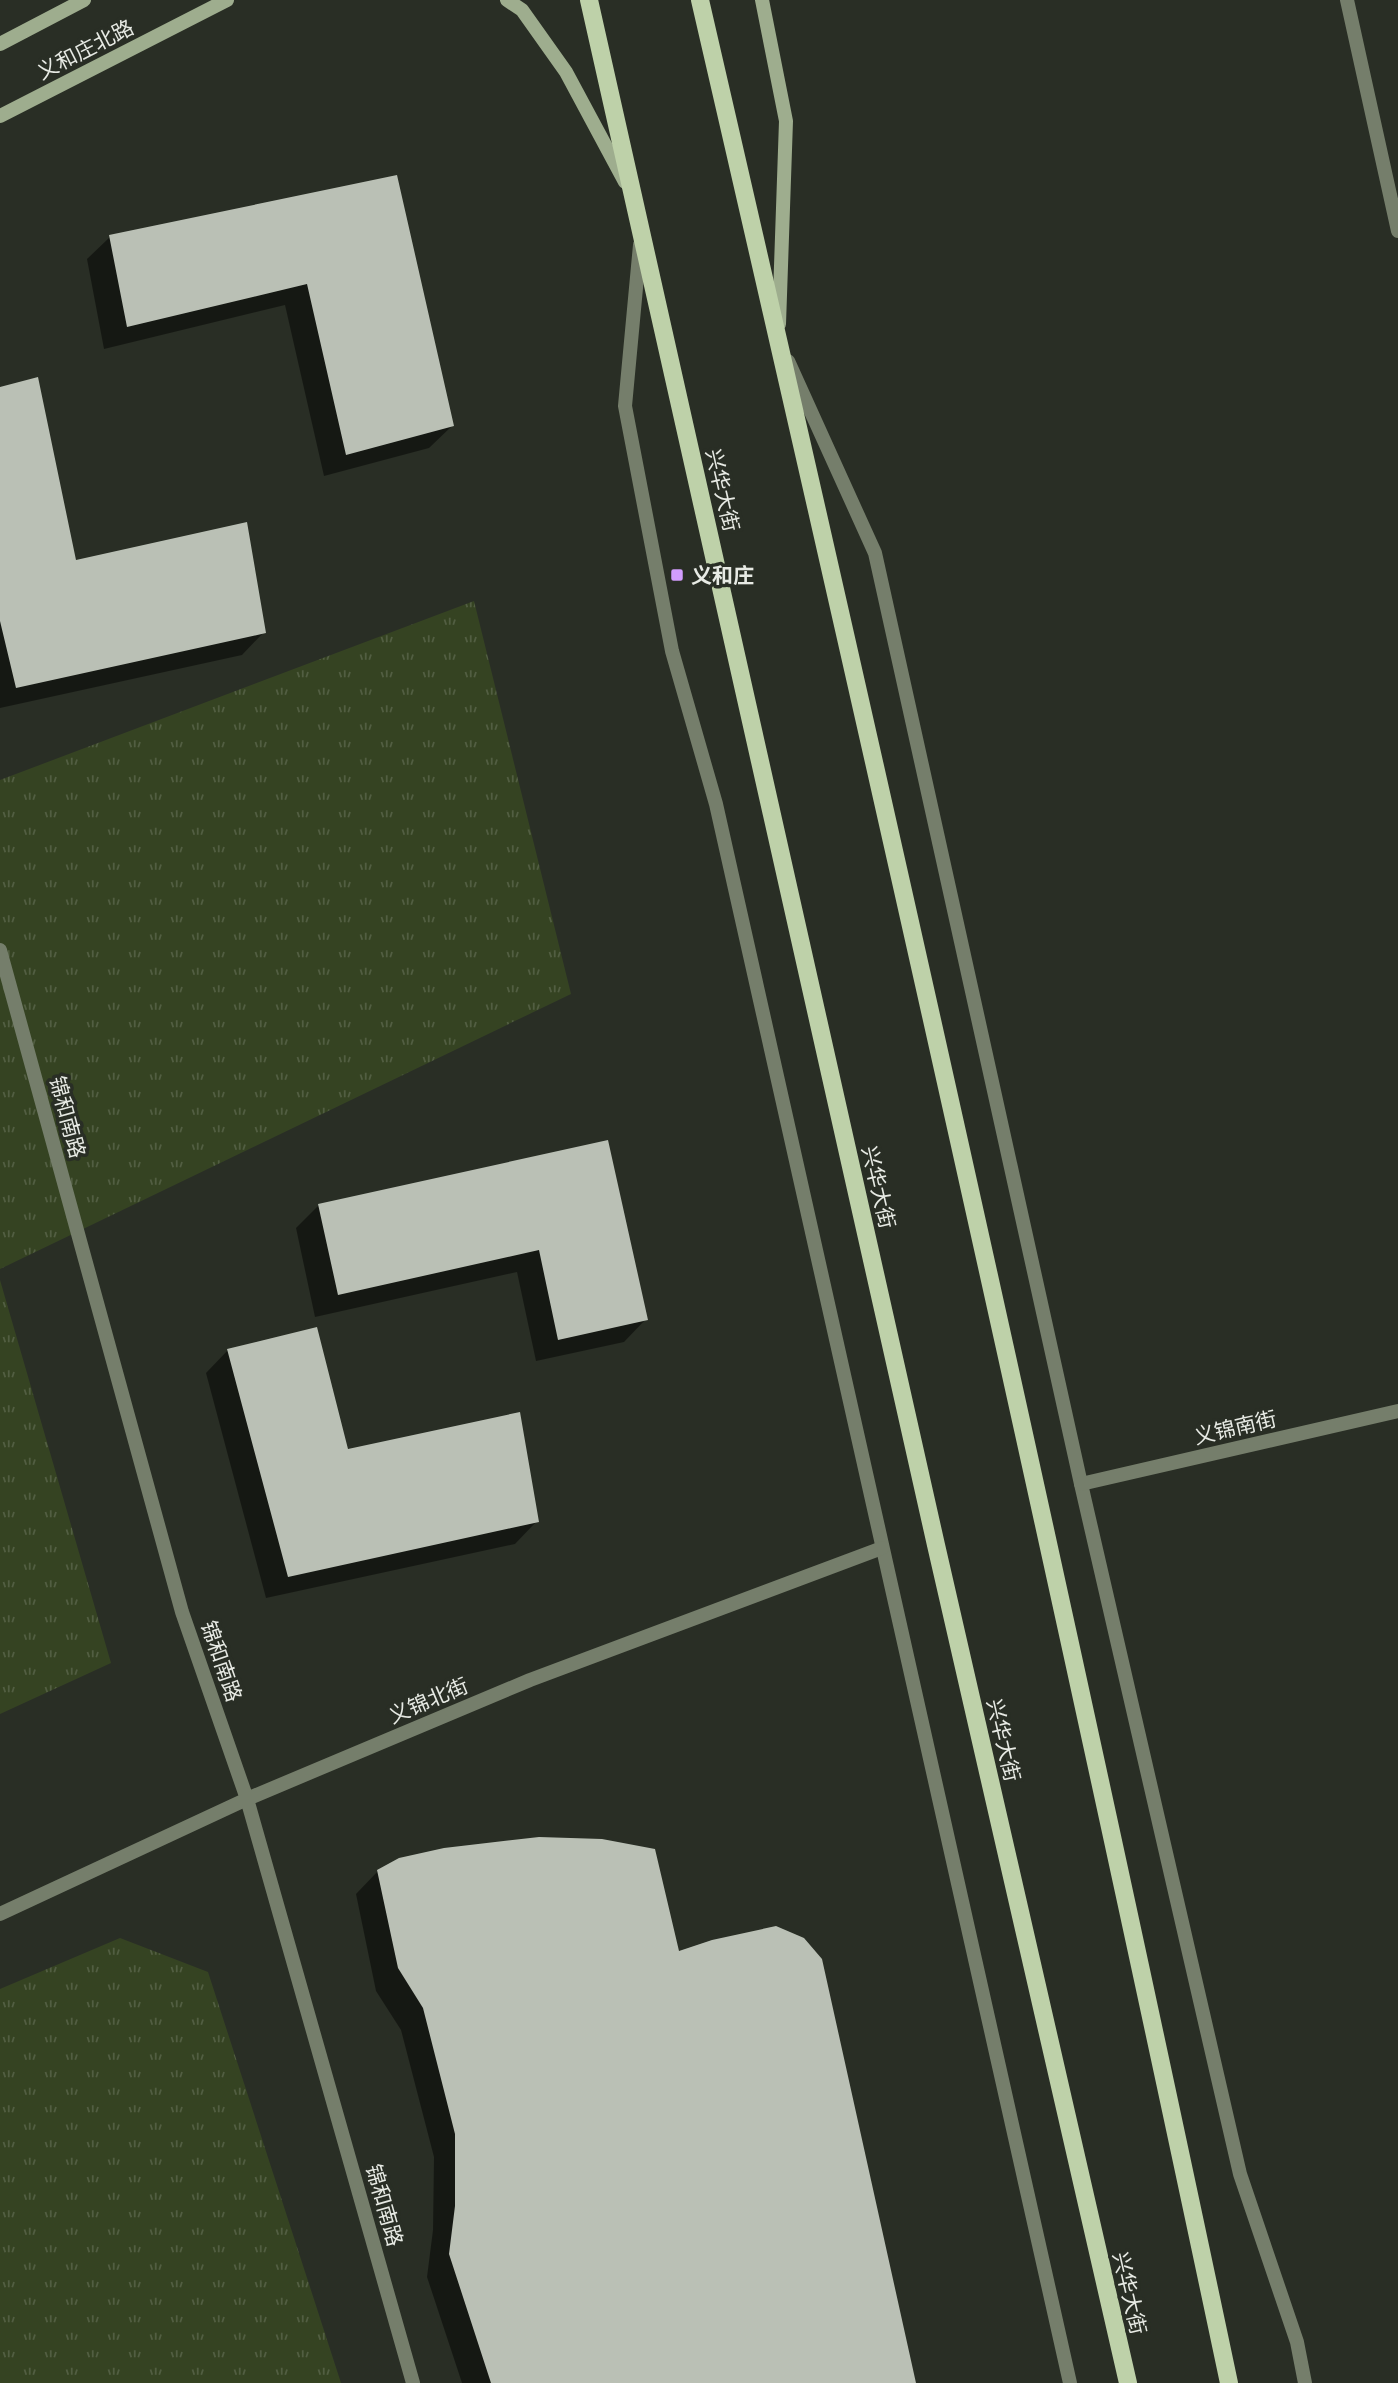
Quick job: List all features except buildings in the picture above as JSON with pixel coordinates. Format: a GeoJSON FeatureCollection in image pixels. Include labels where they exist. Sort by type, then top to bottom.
{"type":"FeatureCollection","features":[{"type":"Feature","properties":{"kind":"main road","name":"义和庄北路"},"geometry":{"type":"LineString","coordinates":[[0,44],[84,0]]}},
{"type":"Feature","properties":{"kind":"main road","name":"义和庄北路"},"geometry":{"type":"LineString","coordinates":[[0,116],[227,0]]}},
{"type":"Feature","properties":{"kind":"main road"},"geometry":{"type":"LineString","coordinates":[[507,0],[522,10],[566,72],[633,196]]}},
{"type":"Feature","properties":{"kind":"main road","name":"兴华大街"},"geometry":{"type":"LineString","coordinates":[[589,0],[1128,2383]]}},
{"type":"Feature","properties":{"kind":"main road"},"geometry":{"type":"LineString","coordinates":[[700,0],[852,662],[1122,1875],[1229,2383]]}},
{"type":"Feature","properties":{"kind":"main road"},"geometry":{"type":"LineString","coordinates":[[762,0],[786,121],[778,340]]}},
{"type":"Feature","properties":{"kind":"street"},"geometry":{"type":"LineString","coordinates":[[1347,0],[1398,231]]}},
{"type":"Feature","properties":{"kind":"street"},"geometry":{"type":"LineString","coordinates":[[641,233],[625,406],[671,651],[716,804],[1070,2383]]}},
{"type":"Feature","properties":{"kind":"street"},"geometry":{"type":"LineString","coordinates":[[778,340],[875,553],[1082,1484],[1240,2174],[1297,2342],[1305,2383]]}},
{"type":"Feature","properties":{"kind":"street","name":"锦和南路"},"geometry":{"type":"LineString","coordinates":[[0,950],[182,1612],[247,1799],[413,2383]]}},
{"type":"Feature","properties":{"kind":"street","name":"义锦南街"},"geometry":{"type":"LineString","coordinates":[[1082,1484],[1398,1411]]}},
{"type":"Feature","properties":{"kind":"street","name":"义锦北街"},"geometry":{"type":"LineString","coordinates":[[0,1914],[247,1799],[530,1680],[882,1548]]}},
{"type":"Feature","properties":{"kind":"green space"},"geometry":{"type":"Polygon","coordinates":[[[474,601],[571,994],[0,1269],[0,780],[474,601]]]}},
{"type":"Feature","properties":{"kind":"green space"},"geometry":{"type":"Polygon","coordinates":[[[0,1280],[111,1663],[0,1714],[0,1280]]]}},
{"type":"Feature","properties":{"kind":"green space"},"geometry":{"type":"Polygon","coordinates":[[[120,1938],[208,1972],[341,2383],[0,2383],[0,1989],[120,1938]]]}},
{"type":"Feature","properties":{"kind":"place","name":"义和庄"},"geometry":{"type":"Point","coordinates":[677,575]}}]}
